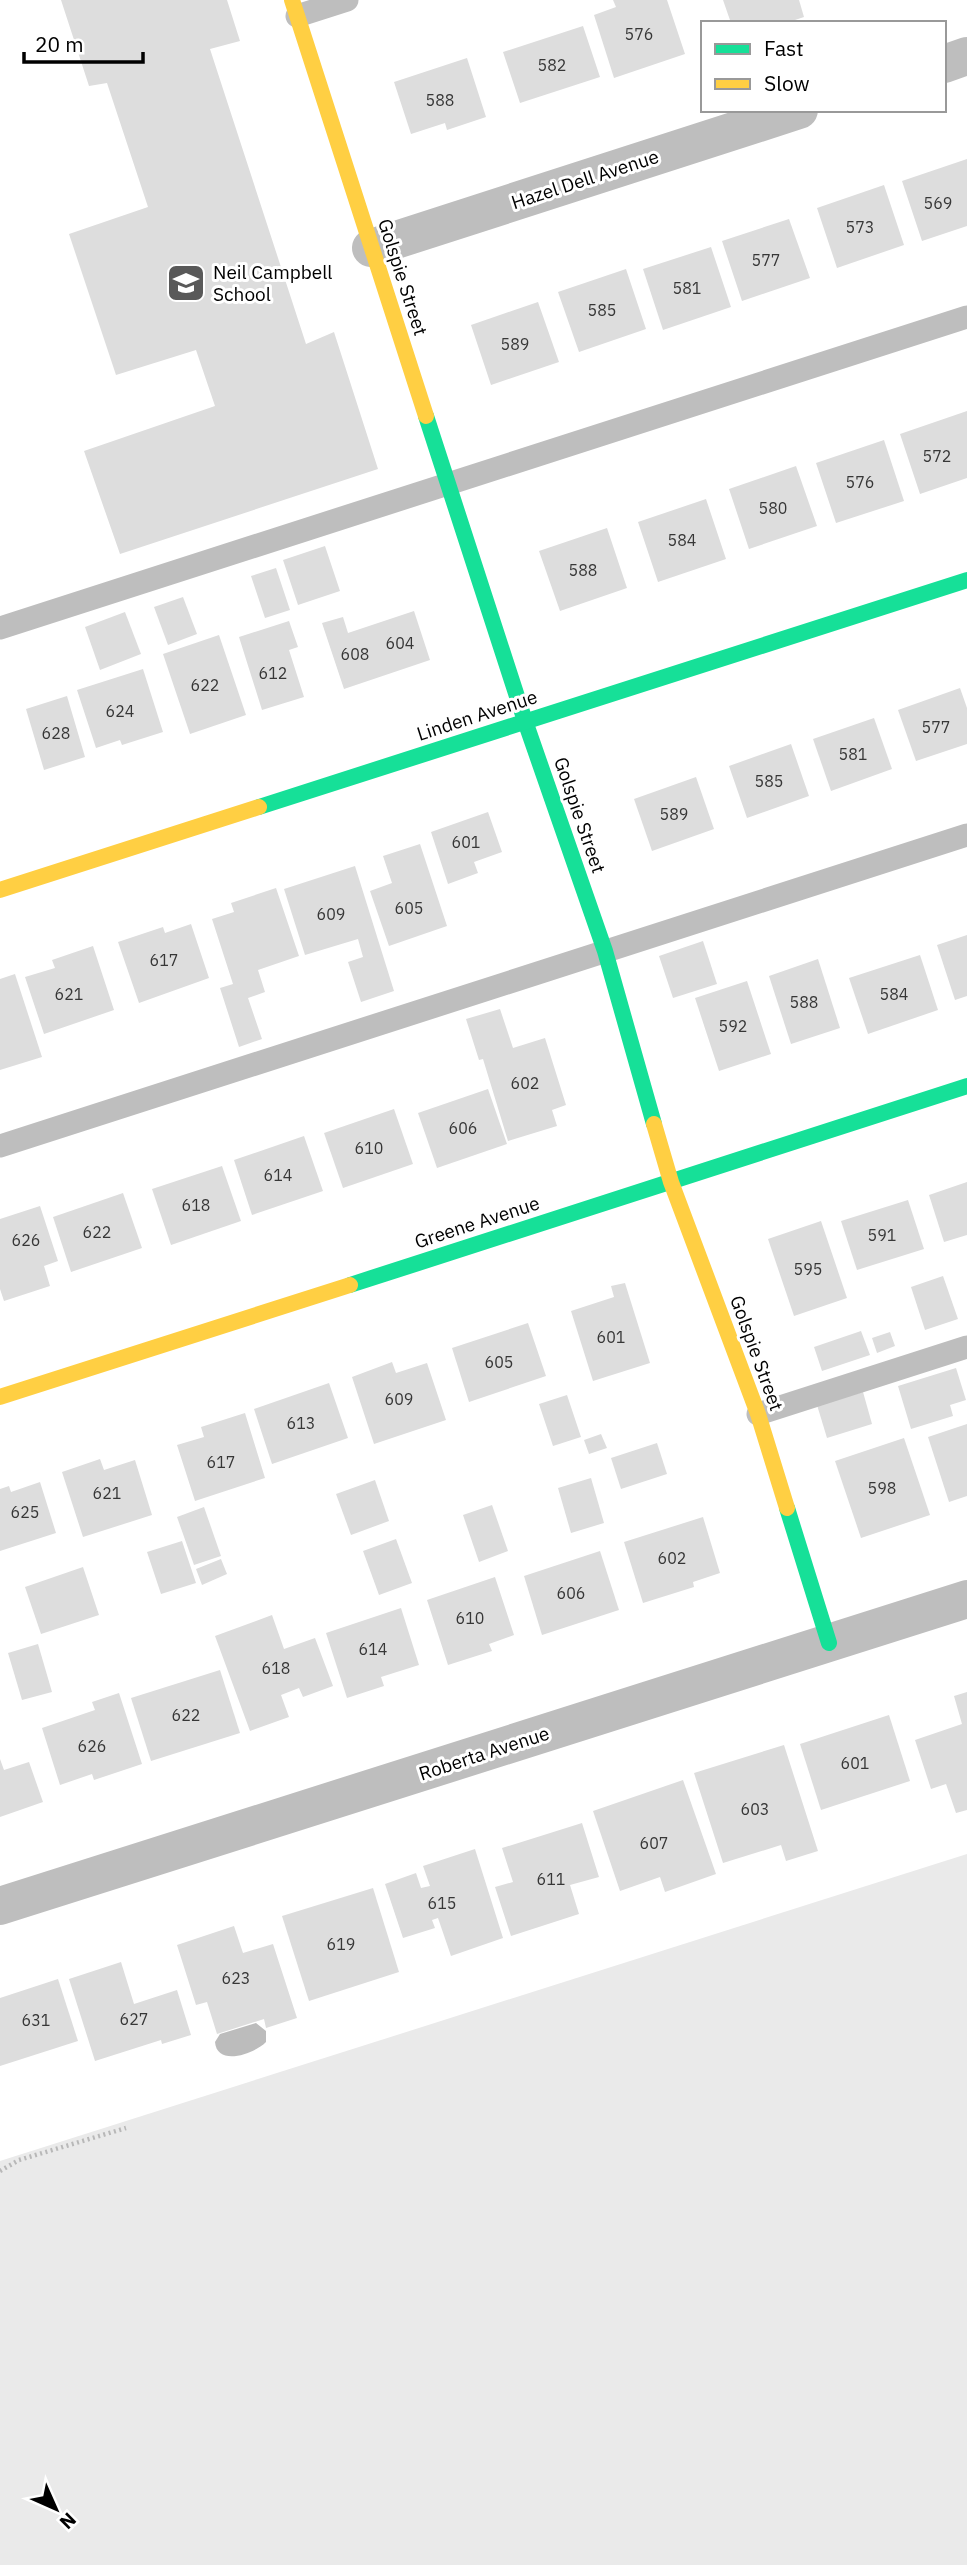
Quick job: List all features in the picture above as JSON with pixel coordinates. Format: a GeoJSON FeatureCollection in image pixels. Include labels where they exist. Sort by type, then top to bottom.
{"type":"FeatureCollection","features":[{"type":"Feature","properties":{"kind":"street","name":"Golspie Street"},"geometry":{"type":"LineString","coordinates":[[294,8],[526,722],[605,951],[671,1182],[758,1414],[829,1643]]}},
{"type":"Feature","properties":{"kind":"street"},"geometry":{"type":"LineString","coordinates":[[946,63],[967,56]]}},
{"type":"Feature","properties":{"kind":"street","name":"Hazel Dell Avenue"},"geometry":{"type":"LineString","coordinates":[[371,248],[793,112]]}},
{"type":"Feature","properties":{"kind":"street","name":"Linden Avenue"},"geometry":{"type":"LineString","coordinates":[[0,890],[967,580]]}},
{"type":"Feature","properties":{"kind":"street","name":"Greene Avenue"},"geometry":{"type":"LineString","coordinates":[[0,1397],[967,1086]]}},
{"type":"Feature","properties":{"kind":"street","name":"Roberta Avenue"},"geometry":{"type":"LineString","coordinates":[[0,1906],[967,1599]]}},
{"type":"Feature","properties":{"kind":"lane"},"geometry":{"type":"LineString","coordinates":[[294,8],[347,0]]}},
{"type":"Feature","properties":{"kind":"lane"},"geometry":{"type":"LineString","coordinates":[[0,628],[967,317]]}},
{"type":"Feature","properties":{"kind":"lane"},"geometry":{"type":"LineString","coordinates":[[0,1146],[967,835]]}},
{"type":"Feature","properties":{"kind":"lane"},"geometry":{"type":"LineString","coordinates":[[758,1414],[967,1347]]}},
{"type":"Feature","properties":{"kind":"path"},"geometry":{"type":"LineString","coordinates":[[0,2171],[19,2160],[126,2128]]}},
{"type":"Feature","properties":{"kind":"shaded area"},"geometry":{"type":"Polygon","coordinates":[[[967,1854],[967,2565],[0,2565],[0,2161],[967,1854]]]}},
{"type":"Feature","properties":{"kind":"shaded area"},"geometry":{"type":"Polygon","coordinates":[[[256,2023],[266,2031],[266,2042],[253,2051],[229,2056],[217,2050],[215,2042],[220,2034],[256,2023]]]}},
{"type":"Feature","properties":{"kind":"building","name":"Neil Campbell School"},"geometry":{"type":"Polygon","coordinates":[[[61,0],[227,0],[240,41],[210,49],[306,344],[334,332],[378,469],[120,554],[84,451],[215,406],[196,350],[116,375],[69,234],[148,207],[107,83],[89,86],[61,0]]]}},
{"type":"Feature","properties":{"kind":"building"},"geometry":{"type":"Polygon","coordinates":[[[613,0],[667,0],[685,54],[614,78],[594,15],[616,7],[613,0]]]}},
{"type":"Feature","properties":{"kind":"building"},"geometry":{"type":"Polygon","coordinates":[[[723,0],[799,0],[804,17],[792,21],[730,21],[723,0]]]}},
{"type":"Feature","properties":{"kind":"building"},"geometry":{"type":"Polygon","coordinates":[[[583,26],[600,77],[520,103],[503,52],[583,26]]]}},
{"type":"Feature","properties":{"kind":"building"},"geometry":{"type":"Polygon","coordinates":[[[467,58],[486,117],[447,130],[445,123],[411,134],[394,82],[467,58]]]}},
{"type":"Feature","properties":{"kind":"building"},"geometry":{"type":"Polygon","coordinates":[[[967,159],[967,226],[922,241],[902,181],[967,159]]]}},
{"type":"Feature","properties":{"kind":"building"},"geometry":{"type":"Polygon","coordinates":[[[884,185],[904,245],[837,268],[817,208],[884,185]]]}},
{"type":"Feature","properties":{"kind":"building"},"geometry":{"type":"Polygon","coordinates":[[[789,219],[810,278],[742,301],[722,241],[789,219]]]}},
{"type":"Feature","properties":{"kind":"building"},"geometry":{"type":"Polygon","coordinates":[[[711,247],[731,307],[663,330],[643,269],[711,247]]]}},
{"type":"Feature","properties":{"kind":"building"},"geometry":{"type":"Polygon","coordinates":[[[626,269],[646,329],[579,352],[558,292],[626,269]]]}},
{"type":"Feature","properties":{"kind":"building"},"geometry":{"type":"Polygon","coordinates":[[[538,302],[559,362],[491,385],[471,325],[538,302]]]}},
{"type":"Feature","properties":{"kind":"building"},"geometry":{"type":"Polygon","coordinates":[[[967,411],[967,478],[920,494],[900,434],[967,411]]]}},
{"type":"Feature","properties":{"kind":"building"},"geometry":{"type":"Polygon","coordinates":[[[884,440],[904,501],[836,523],[816,463],[884,440]]]}},
{"type":"Feature","properties":{"kind":"building"},"geometry":{"type":"Polygon","coordinates":[[[796,466],[817,526],[749,549],[729,489],[796,466]]]}},
{"type":"Feature","properties":{"kind":"building"},"geometry":{"type":"Polygon","coordinates":[[[706,499],[726,559],[658,582],[638,522],[706,499]]]}},
{"type":"Feature","properties":{"kind":"building"},"geometry":{"type":"Polygon","coordinates":[[[607,528],[627,588],[560,611],[539,551],[607,528]]]}},
{"type":"Feature","properties":{"kind":"building"},"geometry":{"type":"Polygon","coordinates":[[[325,546],[340,591],[298,605],[283,560],[325,546]]]}},
{"type":"Feature","properties":{"kind":"building"},"geometry":{"type":"Polygon","coordinates":[[[276,568],[290,610],[265,618],[251,576],[276,568]]]}},
{"type":"Feature","properties":{"kind":"building"},"geometry":{"type":"Polygon","coordinates":[[[183,597],[197,634],[168,645],[154,607],[183,597]]]}},
{"type":"Feature","properties":{"kind":"building"},"geometry":{"type":"Polygon","coordinates":[[[414,611],[430,660],[344,689],[322,623],[343,617],[348,633],[414,611]]]}},
{"type":"Feature","properties":{"kind":"building"},"geometry":{"type":"Polygon","coordinates":[[[125,612],[141,654],[100,670],[85,627],[125,612]]]}},
{"type":"Feature","properties":{"kind":"building"},"geometry":{"type":"Polygon","coordinates":[[[289,621],[298,647],[289,650],[304,697],[262,710],[239,637],[289,621]]]}},
{"type":"Feature","properties":{"kind":"building"},"geometry":{"type":"Polygon","coordinates":[[[219,635],[246,715],[190,734],[163,654],[219,635]]]}},
{"type":"Feature","properties":{"kind":"building"},"geometry":{"type":"Polygon","coordinates":[[[143,669],[163,732],[122,745],[120,740],[96,748],[77,690],[143,669]]]}},
{"type":"Feature","properties":{"kind":"building"},"geometry":{"type":"Polygon","coordinates":[[[960,688],[967,708],[967,744],[916,761],[898,710],[960,688]]]}},
{"type":"Feature","properties":{"kind":"building"},"geometry":{"type":"Polygon","coordinates":[[[67,696],[85,757],[44,770],[26,709],[67,696]]]}},
{"type":"Feature","properties":{"kind":"building"},"geometry":{"type":"Polygon","coordinates":[[[874,718],[892,769],[831,791],[813,739],[874,718]]]}},
{"type":"Feature","properties":{"kind":"building"},"geometry":{"type":"Polygon","coordinates":[[[791,744],[809,796],[747,818],[729,766],[791,744]]]}},
{"type":"Feature","properties":{"kind":"building"},"geometry":{"type":"Polygon","coordinates":[[[696,777],[714,829],[652,851],[634,799],[696,777]]]}},
{"type":"Feature","properties":{"kind":"building"},"geometry":{"type":"Polygon","coordinates":[[[488,812],[502,852],[474,862],[478,873],[448,884],[431,832],[488,812]]]}},
{"type":"Feature","properties":{"kind":"building"},"geometry":{"type":"Polygon","coordinates":[[[420,844],[447,926],[389,946],[370,891],[392,883],[383,856],[420,844]]]}},
{"type":"Feature","properties":{"kind":"building"},"geometry":{"type":"Polygon","coordinates":[[[355,866],[394,991],[361,1002],[348,962],[363,957],[358,939],[305,955],[284,889],[355,866]]]}},
{"type":"Feature","properties":{"kind":"building"},"geometry":{"type":"Polygon","coordinates":[[[276,888],[299,956],[258,970],[265,992],[248,998],[262,1039],[239,1047],[220,988],[233,984],[212,919],[234,912],[231,903],[276,888]]]}},
{"type":"Feature","properties":{"kind":"building"},"geometry":{"type":"Polygon","coordinates":[[[191,924],[209,978],[139,1003],[118,942],[163,927],[165,933],[191,924]]]}},
{"type":"Feature","properties":{"kind":"building"},"geometry":{"type":"Polygon","coordinates":[[[967,935],[967,996],[955,1000],[937,945],[967,935]]]}},
{"type":"Feature","properties":{"kind":"building"},"geometry":{"type":"Polygon","coordinates":[[[703,941],[717,984],[673,998],[659,956],[703,941]]]}},
{"type":"Feature","properties":{"kind":"building"},"geometry":{"type":"Polygon","coordinates":[[[93,946],[114,1010],[44,1034],[25,977],[55,968],[52,960],[93,946]]]}},
{"type":"Feature","properties":{"kind":"building"},"geometry":{"type":"Polygon","coordinates":[[[920,955],[938,1010],[868,1034],[849,978],[920,955]]]}},
{"type":"Feature","properties":{"kind":"building"},"geometry":{"type":"Polygon","coordinates":[[[818,959],[840,1028],[791,1044],[769,976],[818,959]]]}},
{"type":"Feature","properties":{"kind":"building"},"geometry":{"type":"Polygon","coordinates":[[[15,974],[42,1057],[0,1070],[0,979],[15,974]]]}},
{"type":"Feature","properties":{"kind":"building"},"geometry":{"type":"Polygon","coordinates":[[[747,981],[771,1054],[719,1071],[695,998],[747,981]]]}},
{"type":"Feature","properties":{"kind":"building"},"geometry":{"type":"Polygon","coordinates":[[[500,1009],[513,1048],[545,1038],[566,1105],[552,1110],[557,1126],[508,1141],[483,1059],[479,1060],[466,1019],[500,1009]]]}},
{"type":"Feature","properties":{"kind":"building"},"geometry":{"type":"Polygon","coordinates":[[[488,1089],[507,1144],[437,1168],[418,1113],[488,1089]]]}},
{"type":"Feature","properties":{"kind":"building"},"geometry":{"type":"Polygon","coordinates":[[[394,1109],[413,1164],[343,1188],[324,1133],[394,1109]]]}},
{"type":"Feature","properties":{"kind":"building"},"geometry":{"type":"Polygon","coordinates":[[[304,1136],[323,1191],[252,1215],[234,1160],[304,1136]]]}},
{"type":"Feature","properties":{"kind":"building"},"geometry":{"type":"Polygon","coordinates":[[[222,1166],[241,1221],[171,1245],[152,1189],[222,1166]]]}},
{"type":"Feature","properties":{"kind":"building"},"geometry":{"type":"Polygon","coordinates":[[[967,1182],[967,1235],[944,1242],[929,1195],[967,1182]]]}},
{"type":"Feature","properties":{"kind":"building"},"geometry":{"type":"Polygon","coordinates":[[[123,1193],[142,1248],[71,1272],[53,1217],[123,1193]]]}},
{"type":"Feature","properties":{"kind":"building"},"geometry":{"type":"Polygon","coordinates":[[[908,1200],[924,1249],[857,1270],[841,1221],[908,1200]]]}},
{"type":"Feature","properties":{"kind":"building"},"geometry":{"type":"Polygon","coordinates":[[[40,1206],[58,1261],[44,1266],[50,1286],[4,1301],[0,1289],[0,1219],[40,1206]]]}},
{"type":"Feature","properties":{"kind":"building"},"geometry":{"type":"Polygon","coordinates":[[[821,1221],[847,1298],[794,1316],[768,1239],[821,1221]]]}},
{"type":"Feature","properties":{"kind":"building"},"geometry":{"type":"Polygon","coordinates":[[[943,1276],[958,1319],[925,1330],[911,1287],[943,1276]]]}},
{"type":"Feature","properties":{"kind":"building"},"geometry":{"type":"Polygon","coordinates":[[[625,1283],[650,1363],[593,1381],[571,1311],[614,1297],[611,1286],[625,1283]]]}},
{"type":"Feature","properties":{"kind":"building"},"geometry":{"type":"Polygon","coordinates":[[[528,1323],[546,1376],[469,1402],[452,1348],[528,1323]]]}},
{"type":"Feature","properties":{"kind":"building"},"geometry":{"type":"Polygon","coordinates":[[[861,1331],[870,1355],[822,1371],[814,1347],[861,1331]]]}},
{"type":"Feature","properties":{"kind":"building"},"geometry":{"type":"Polygon","coordinates":[[[890,1332],[895,1346],[877,1353],[872,1338],[890,1332]]]}},
{"type":"Feature","properties":{"kind":"building"},"geometry":{"type":"Polygon","coordinates":[[[392,1362],[396,1373],[427,1363],[446,1420],[374,1444],[352,1377],[392,1362]]]}},
{"type":"Feature","properties":{"kind":"building"},"geometry":{"type":"Polygon","coordinates":[[[956,1368],[966,1400],[950,1405],[953,1416],[911,1429],[898,1386],[956,1368]]]}},
{"type":"Feature","properties":{"kind":"building"},"geometry":{"type":"Polygon","coordinates":[[[329,1383],[348,1438],[272,1464],[254,1409],[329,1383]]]}},
{"type":"Feature","properties":{"kind":"building"},"geometry":{"type":"Polygon","coordinates":[[[863,1392],[872,1424],[827,1438],[817,1405],[863,1392]]]}},
{"type":"Feature","properties":{"kind":"building"},"geometry":{"type":"Polygon","coordinates":[[[567,1395],[581,1437],[553,1446],[539,1404],[567,1395]]]}},
{"type":"Feature","properties":{"kind":"building"},"geometry":{"type":"Polygon","coordinates":[[[245,1413],[265,1478],[195,1501],[177,1445],[204,1437],[201,1427],[245,1413]]]}},
{"type":"Feature","properties":{"kind":"building"},"geometry":{"type":"Polygon","coordinates":[[[967,1424],[967,1496],[949,1502],[928,1437],[967,1424]]]}},
{"type":"Feature","properties":{"kind":"building"},"geometry":{"type":"Polygon","coordinates":[[[601,1434],[607,1448],[589,1454],[584,1440],[601,1434]]]}},
{"type":"Feature","properties":{"kind":"building"},"geometry":{"type":"Polygon","coordinates":[[[904,1438],[930,1515],[861,1538],[835,1461],[904,1438]]]}},
{"type":"Feature","properties":{"kind":"building"},"geometry":{"type":"Polygon","coordinates":[[[657,1443],[667,1474],[621,1489],[611,1458],[657,1443]]]}},
{"type":"Feature","properties":{"kind":"building"},"geometry":{"type":"Polygon","coordinates":[[[100,1459],[104,1470],[135,1460],[152,1515],[83,1537],[62,1472],[100,1459]]]}},
{"type":"Feature","properties":{"kind":"building"},"geometry":{"type":"Polygon","coordinates":[[[591,1478],[604,1523],[571,1533],[558,1488],[591,1478]]]}},
{"type":"Feature","properties":{"kind":"building"},"geometry":{"type":"Polygon","coordinates":[[[375,1480],[389,1521],[351,1535],[336,1494],[375,1480]]]}},
{"type":"Feature","properties":{"kind":"building"},"geometry":{"type":"Polygon","coordinates":[[[40,1482],[56,1533],[0,1551],[0,1489],[9,1486],[11,1492],[40,1482]]]}},
{"type":"Feature","properties":{"kind":"building"},"geometry":{"type":"Polygon","coordinates":[[[492,1505],[508,1551],[479,1562],[463,1515],[492,1505]]]}},
{"type":"Feature","properties":{"kind":"building"},"geometry":{"type":"Polygon","coordinates":[[[204,1507],[221,1556],[194,1565],[177,1517],[204,1507]]]}},
{"type":"Feature","properties":{"kind":"building"},"geometry":{"type":"Polygon","coordinates":[[[703,1517],[720,1573],[693,1582],[694,1587],[643,1603],[624,1542],[703,1517]]]}},
{"type":"Feature","properties":{"kind":"building"},"geometry":{"type":"Polygon","coordinates":[[[396,1539],[412,1583],[379,1595],[363,1551],[396,1539]]]}},
{"type":"Feature","properties":{"kind":"building"},"geometry":{"type":"Polygon","coordinates":[[[182,1541],[196,1583],[161,1594],[147,1552],[182,1541]]]}},
{"type":"Feature","properties":{"kind":"building"},"geometry":{"type":"Polygon","coordinates":[[[600,1551],[619,1610],[542,1635],[524,1576],[600,1551]]]}},
{"type":"Feature","properties":{"kind":"building"},"geometry":{"type":"Polygon","coordinates":[[[221,1559],[227,1574],[202,1585],[196,1569],[221,1559]]]}},
{"type":"Feature","properties":{"kind":"building"},"geometry":{"type":"Polygon","coordinates":[[[83,1567],[99,1615],[41,1634],[25,1587],[83,1567]]]}},
{"type":"Feature","properties":{"kind":"building"},"geometry":{"type":"Polygon","coordinates":[[[495,1577],[514,1635],[489,1644],[492,1651],[448,1665],[427,1600],[495,1577]]]}},
{"type":"Feature","properties":{"kind":"building"},"geometry":{"type":"Polygon","coordinates":[[[401,1608],[419,1665],[381,1677],[384,1686],[347,1698],[326,1633],[401,1608]]]}},
{"type":"Feature","properties":{"kind":"building"},"geometry":{"type":"Polygon","coordinates":[[[272,1615],[284,1649],[315,1638],[333,1686],[303,1697],[299,1688],[281,1695],[289,1717],[250,1731],[215,1636],[272,1615]]]}},
{"type":"Feature","properties":{"kind":"building"},"geometry":{"type":"Polygon","coordinates":[[[38,1644],[52,1692],[22,1700],[8,1653],[38,1644]]]}},
{"type":"Feature","properties":{"kind":"building"},"geometry":{"type":"Polygon","coordinates":[[[220,1670],[240,1733],[151,1761],[131,1698],[220,1670]]]}},
{"type":"Feature","properties":{"kind":"building"},"geometry":{"type":"Polygon","coordinates":[[[967,1692],[967,1810],[956,1813],[946,1784],[931,1789],[915,1740],[962,1724],[954,1696],[967,1692]]]}},
{"type":"Feature","properties":{"kind":"building"},"geometry":{"type":"Polygon","coordinates":[[[119,1693],[142,1764],[94,1780],[92,1774],[60,1785],[42,1728],[95,1710],[92,1702],[119,1693]]]}},
{"type":"Feature","properties":{"kind":"building"},"geometry":{"type":"Polygon","coordinates":[[[889,1715],[910,1781],[821,1810],[800,1744],[889,1715]]]}},
{"type":"Feature","properties":{"kind":"building"},"geometry":{"type":"Polygon","coordinates":[[[784,1745],[818,1851],[786,1861],[781,1845],[723,1863],[694,1773],[784,1745]]]}},
{"type":"Feature","properties":{"kind":"building"},"geometry":{"type":"Polygon","coordinates":[[[0,1759],[4,1770],[29,1762],[43,1802],[0,1817],[0,1759]]]}},
{"type":"Feature","properties":{"kind":"building"},"geometry":{"type":"Polygon","coordinates":[[[683,1780],[716,1874],[665,1892],[660,1877],[620,1891],[593,1811],[683,1780]]]}},
{"type":"Feature","properties":{"kind":"building"},"geometry":{"type":"Polygon","coordinates":[[[582,1823],[599,1877],[570,1885],[579,1914],[511,1936],[495,1887],[513,1882],[502,1848],[582,1823]]]}},
{"type":"Feature","properties":{"kind":"building"},"geometry":{"type":"Polygon","coordinates":[[[475,1849],[503,1938],[451,1956],[438,1918],[432,1920],[435,1928],[403,1938],[385,1884],[416,1873],[421,1888],[430,1886],[423,1866],[475,1849]]]}},
{"type":"Feature","properties":{"kind":"building"},"geometry":{"type":"Polygon","coordinates":[[[373,1888],[399,1972],[309,2001],[282,1916],[373,1888]]]}},
{"type":"Feature","properties":{"kind":"building"},"geometry":{"type":"Polygon","coordinates":[[[234,1926],[243,1953],[273,1944],[297,2018],[266,2028],[264,2019],[217,2034],[207,2002],[196,2005],[177,1945],[234,1926]]]}},
{"type":"Feature","properties":{"kind":"building"},"geometry":{"type":"Polygon","coordinates":[[[121,1962],[134,2004],[177,1990],[191,2035],[162,2044],[161,2040],[95,2061],[69,1979],[121,1962]]]}},
{"type":"Feature","properties":{"kind":"building"},"geometry":{"type":"Polygon","coordinates":[[[58,1979],[78,2041],[0,2066],[0,1998],[58,1979]]]}},
{"type":"Feature","properties":{"kind":"traffic: fast"},"geometry":{"type":"LineString","coordinates":[[426,416],[525,721],[605,951],[654,1124]]}},
{"type":"Feature","properties":{"kind":"traffic: fast"},"geometry":{"type":"LineString","coordinates":[[259,807],[967,580]]}},
{"type":"Feature","properties":{"kind":"traffic: fast"},"geometry":{"type":"LineString","coordinates":[[350,1285],[967,1086]]}},
{"type":"Feature","properties":{"kind":"traffic: fast"},"geometry":{"type":"LineString","coordinates":[[787,1508],[829,1643]]}},
{"type":"Feature","properties":{"kind":"traffic: slow"},"geometry":{"type":"LineString","coordinates":[[292,0],[426,416]]}},
{"type":"Feature","properties":{"kind":"traffic: slow"},"geometry":{"type":"LineString","coordinates":[[0,890],[259,807]]}},
{"type":"Feature","properties":{"kind":"traffic: slow"},"geometry":{"type":"LineString","coordinates":[[654,1124],[671,1182],[758,1414],[787,1508]]}},
{"type":"Feature","properties":{"kind":"traffic: slow"},"geometry":{"type":"LineString","coordinates":[[0,1397],[350,1285]]}},
{"type":"Feature","properties":{"kind":"place","name":"Neil Campbell School"},"geometry":{"type":"Point","coordinates":[186,283]}}]}
